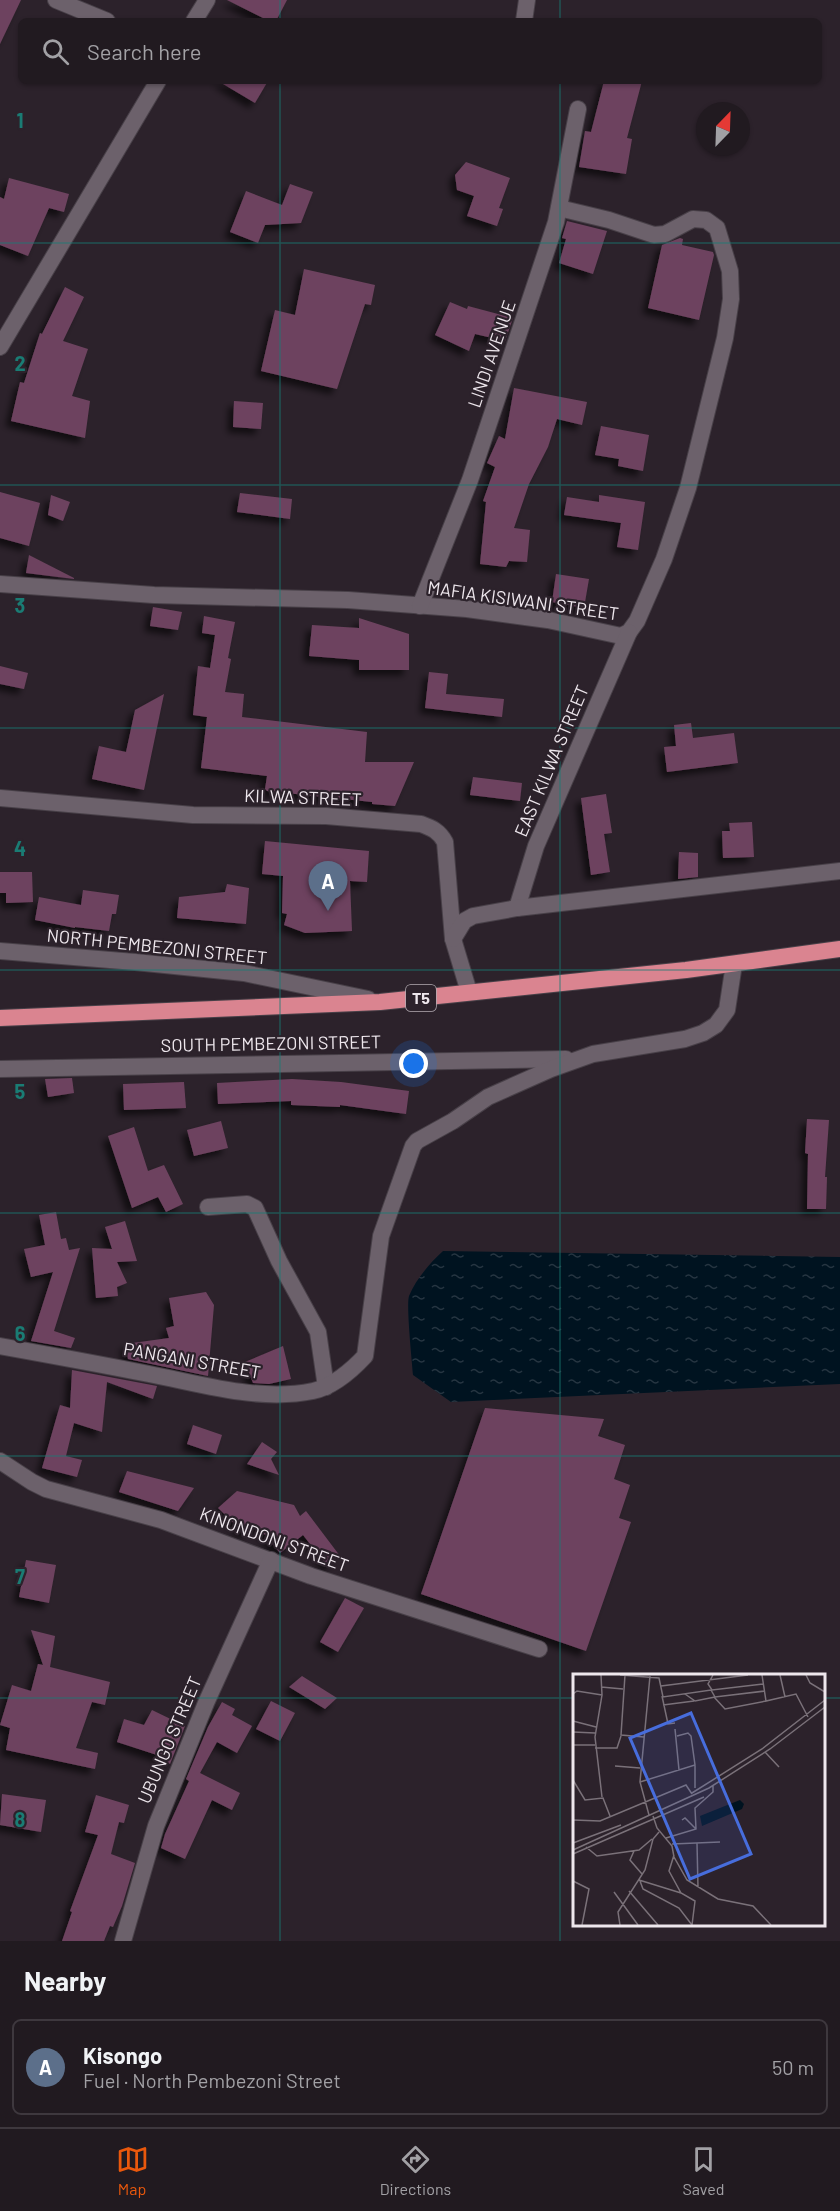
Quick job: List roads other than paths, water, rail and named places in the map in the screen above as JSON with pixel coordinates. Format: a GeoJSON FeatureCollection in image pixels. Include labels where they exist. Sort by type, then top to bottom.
{"type":"FeatureCollection","features":[{"type":"Feature","properties":{"kind":"highway","name":"T5"},"geometry":{"type":"LineString","coordinates":[[0,1017],[381,1002],[686,970],[840,949]]}},
{"type":"Feature","properties":{"kind":"street"},"geometry":{"type":"LineString","coordinates":[[56,0],[100,18]]}},
{"type":"Feature","properties":{"kind":"street"},"geometry":{"type":"LineString","coordinates":[[196,18],[207,0]]}},
{"type":"Feature","properties":{"kind":"street"},"geometry":{"type":"LineString","coordinates":[[524,18],[527,0]]}},
{"type":"Feature","properties":{"kind":"street"},"geometry":{"type":"LineString","coordinates":[[0,347],[156,84]]}},
{"type":"Feature","properties":{"kind":"street","name":"LINDI AVENUE"},"geometry":{"type":"LineString","coordinates":[[420,606],[470,480],[556,222],[578,109]]}},
{"type":"Feature","properties":{"kind":"street","name":"MAFIA KISIWANI STREET"},"geometry":{"type":"LineString","coordinates":[[0,584],[154,595],[348,600],[467,609],[548,620],[621,636],[629,632],[637,621],[664,559],[688,488],[725,338],[731,299],[730,271],[717,228],[706,220],[693,219],[665,234],[654,235],[609,220],[559,208]]}},
{"type":"Feature","properties":{"kind":"street","name":"EAST KILWA STREET"},"geometry":{"type":"LineString","coordinates":[[517,908],[536,846],[629,632]]}},
{"type":"Feature","properties":{"kind":"street","name":"KILWA STREET"},"geometry":{"type":"LineString","coordinates":[[0,798],[193,814],[326,816],[421,824],[431,827],[441,834],[445,842],[453,939],[469,992]]}},
{"type":"Feature","properties":{"kind":"street"},"geometry":{"type":"LineString","coordinates":[[453,939],[464,921],[473,916],[517,908],[840,871]]}},
{"type":"Feature","properties":{"kind":"street","name":"NORTH PEMBEZONI STREET"},"geometry":{"type":"LineString","coordinates":[[0,951],[244,973],[381,1002]]}},
{"type":"Feature","properties":{"kind":"street","name":"PANGANI STREET"},"geometry":{"type":"LineString","coordinates":[[0,1346],[269,1395],[312,1391],[326,1387],[358,1364],[365,1356],[381,1236],[413,1146],[417,1141],[453,1121],[488,1097],[580,1058],[685,1040],[703,1033],[716,1025],[727,1010],[734,964]]}},
{"type":"Feature","properties":{"kind":"street","name":"SOUTH PEMBEZONI STREET"},"geometry":{"type":"LineString","coordinates":[[0,1069],[580,1058]]}},
{"type":"Feature","properties":{"kind":"street"},"geometry":{"type":"LineString","coordinates":[[208,1207],[247,1204],[255,1208],[279,1261],[318,1332],[326,1387]]}},
{"type":"Feature","properties":{"kind":"street","name":"KINONDONI STREET"},"geometry":{"type":"LineString","coordinates":[[0,1461],[46,1489],[161,1520],[311,1576],[539,1649]]}},
{"type":"Feature","properties":{"kind":"street","name":"UBUNGO STREET"},"geometry":{"type":"LineString","coordinates":[[123,1941],[156,1826],[206,1703],[271,1560]]}},
{"type":"Feature","properties":{"kind":"water"},"geometry":{"type":"Polygon","coordinates":[[[443,1251],[840,1257],[840,1384],[451,1402],[413,1375],[409,1321],[408,1301],[415,1283],[443,1251]]]}},
{"type":"Feature","properties":{"kind":"place","name":"Kisongo"},"geometry":{"type":"Point","coordinates":[328,911]}}]}
